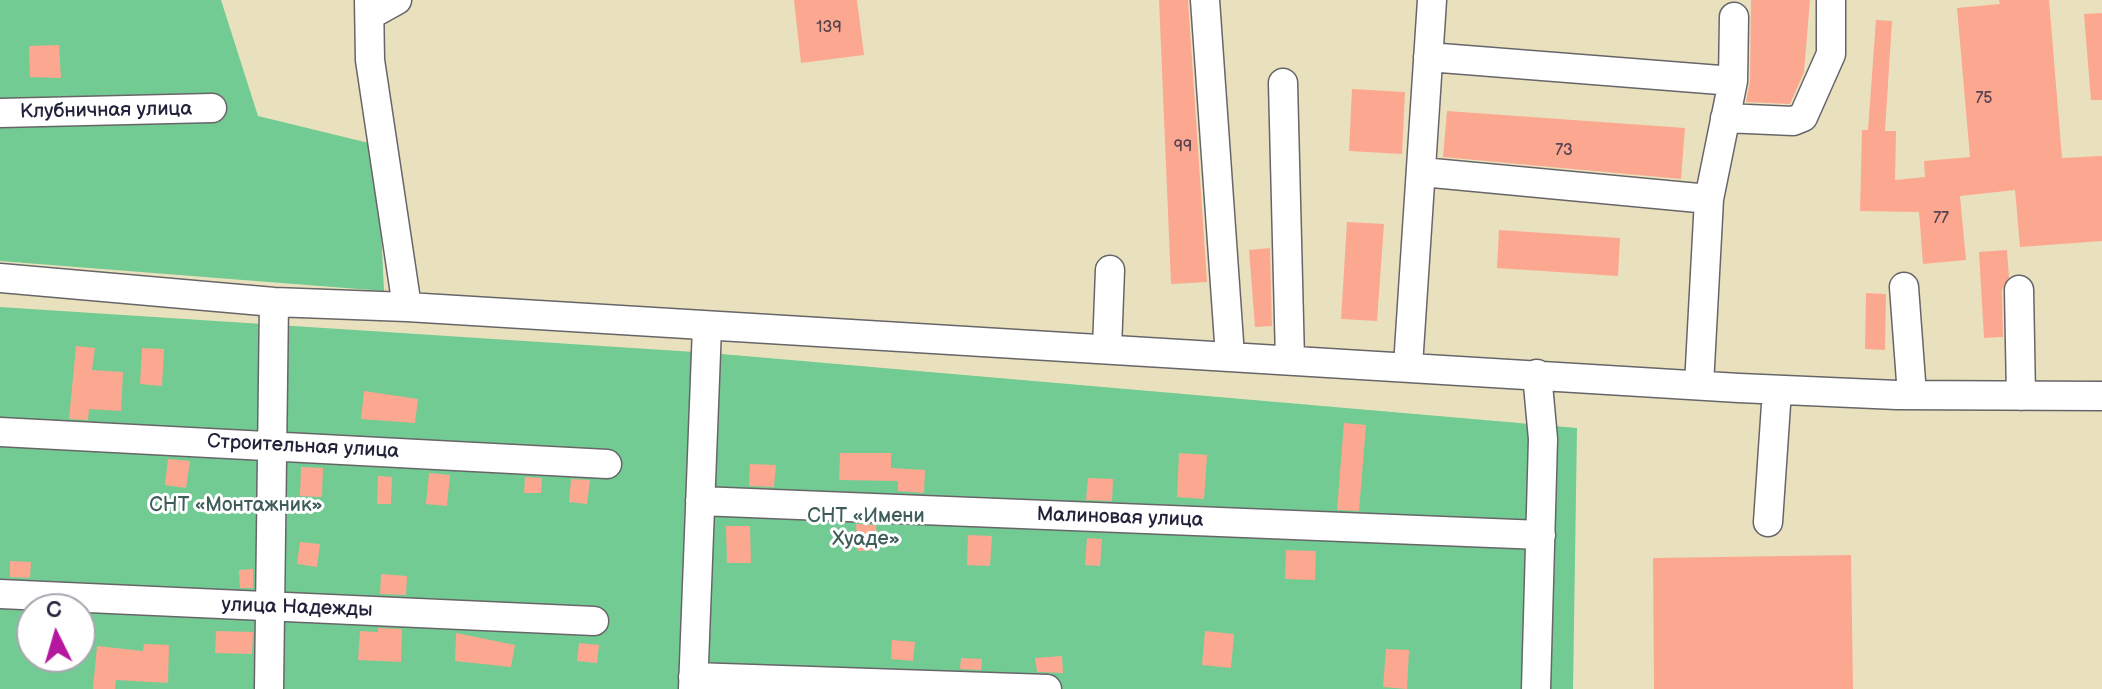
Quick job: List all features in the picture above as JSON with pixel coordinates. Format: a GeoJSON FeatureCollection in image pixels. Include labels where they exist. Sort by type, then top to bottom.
{"type":"FeatureCollection","features":[{"type":"Feature","properties":{"kind":"street"},"geometry":{"type":"LineString","coordinates":[[397,0],[370,8],[370,60],[407,307]]}},
{"type":"Feature","properties":{"kind":"street"},"geometry":{"type":"LineString","coordinates":[[1205,0],[1230,356]]}},
{"type":"Feature","properties":{"kind":"street"},"geometry":{"type":"LineString","coordinates":[[1408,366],[1432,0]]}},
{"type":"Feature","properties":{"kind":"street"},"geometry":{"type":"LineString","coordinates":[[1725,118],[1793,121],[1803,117],[1831,54],[1831,0]]}},
{"type":"Feature","properties":{"kind":"street"},"geometry":{"type":"LineString","coordinates":[[1699,385],[1709,199],[1733,81],[1734,17]]}},
{"type":"Feature","properties":{"kind":"street"},"geometry":{"type":"LineString","coordinates":[[1428,57],[1733,81]]}},
{"type":"Feature","properties":{"kind":"street"},"geometry":{"type":"LineString","coordinates":[[1283,83],[1290,360]]}},
{"type":"Feature","properties":{"kind":"street","name":"Клубничная улица"},"geometry":{"type":"LineString","coordinates":[[0,113],[212,108]]}},
{"type":"Feature","properties":{"kind":"street"},"geometry":{"type":"LineString","coordinates":[[1422,172],[1709,199]]}},
{"type":"Feature","properties":{"kind":"street"},"geometry":{"type":"LineString","coordinates":[[1107,349],[1110,270]]}},
{"type":"Feature","properties":{"kind":"street"},"geometry":{"type":"LineString","coordinates":[[0,278],[274,302],[407,307],[1777,390],[1912,395],[2102,396]]}},
{"type":"Feature","properties":{"kind":"street"},"geometry":{"type":"LineString","coordinates":[[1904,287],[1912,395]]}},
{"type":"Feature","properties":{"kind":"street"},"geometry":{"type":"LineString","coordinates":[[2019,290],[2021,396]]}},
{"type":"Feature","properties":{"kind":"street"},"geometry":{"type":"LineString","coordinates":[[269,689],[274,302]]}},
{"type":"Feature","properties":{"kind":"street"},"geometry":{"type":"LineString","coordinates":[[707,327],[693,683],[1047,689]]}},
{"type":"Feature","properties":{"kind":"street"},"geometry":{"type":"LineString","coordinates":[[1536,689],[1543,439],[1537,374]]}},
{"type":"Feature","properties":{"kind":"street"},"geometry":{"type":"LineString","coordinates":[[1768,522],[1777,390]]}},
{"type":"Feature","properties":{"kind":"street","name":"Строительная улица"},"geometry":{"type":"LineString","coordinates":[[0,432],[607,464]]}},
{"type":"Feature","properties":{"kind":"street","name":"Малиновая улица"},"geometry":{"type":"LineString","coordinates":[[700,501],[1541,535]]}},
{"type":"Feature","properties":{"kind":"street","name":"улица Надежды"},"geometry":{"type":"LineString","coordinates":[[0,594],[594,621]]}},
{"type":"Feature","properties":{"kind":"green space"},"geometry":{"type":"Polygon","coordinates":[[[0,0],[221,0],[258,116],[377,145],[384,291],[0,261],[0,0]]]}},
{"type":"Feature","properties":{"kind":"green space"},"geometry":{"type":"Polygon","coordinates":[[[0,307],[710,353],[1577,428],[1573,689],[0,689],[0,307]]]}},
{"type":"Feature","properties":{"kind":"building"},"geometry":{"type":"Polygon","coordinates":[[[794,0],[857,0],[864,55],[801,63],[794,0]]]}},
{"type":"Feature","properties":{"kind":"building"},"geometry":{"type":"Polygon","coordinates":[[[1159,0],[1188,0],[1207,282],[1171,284],[1159,0]]]}},
{"type":"Feature","properties":{"kind":"building"},"geometry":{"type":"Polygon","coordinates":[[[1751,0],[1810,0],[1804,72],[1790,104],[1746,102],[1750,81],[1751,0]]]}},
{"type":"Feature","properties":{"kind":"building"},"geometry":{"type":"Polygon","coordinates":[[[1999,0],[2049,0],[2062,158],[2102,156],[2102,241],[2020,247],[2015,190],[1960,196],[1966,260],[1923,264],[1919,212],[1860,211],[1862,130],[1868,130],[1876,20],[1892,21],[1885,131],[1896,131],[1895,180],[1925,177],[1924,161],[1970,157],[1957,8],[2000,4],[1999,0]]]}},
{"type":"Feature","properties":{"kind":"building"},"geometry":{"type":"Polygon","coordinates":[[[2102,13],[2102,100],[2091,100],[2084,14],[2102,13]]]}},
{"type":"Feature","properties":{"kind":"building"},"geometry":{"type":"Polygon","coordinates":[[[59,45],[61,78],[30,77],[29,46],[59,45]]]}},
{"type":"Feature","properties":{"kind":"building"},"geometry":{"type":"Polygon","coordinates":[[[1352,89],[1405,92],[1402,154],[1349,151],[1352,89]]]}},
{"type":"Feature","properties":{"kind":"building"},"geometry":{"type":"Polygon","coordinates":[[[1447,111],[1685,128],[1681,179],[1443,157],[1447,111]]]}},
{"type":"Feature","properties":{"kind":"building"},"geometry":{"type":"Polygon","coordinates":[[[1347,222],[1384,224],[1377,321],[1341,319],[1347,222]]]}},
{"type":"Feature","properties":{"kind":"building"},"geometry":{"type":"Polygon","coordinates":[[[1499,230],[1620,238],[1618,276],[1497,268],[1499,230]]]}},
{"type":"Feature","properties":{"kind":"building"},"geometry":{"type":"Polygon","coordinates":[[[1270,248],[1272,326],[1255,327],[1249,250],[1270,248]]]}},
{"type":"Feature","properties":{"kind":"building"},"geometry":{"type":"Polygon","coordinates":[[[2007,250],[2009,277],[2002,290],[2003,337],[1984,338],[1979,252],[2007,250]]]}},
{"type":"Feature","properties":{"kind":"building"},"geometry":{"type":"Polygon","coordinates":[[[1866,293],[1886,294],[1885,350],[1865,349],[1866,293]]]}},
{"type":"Feature","properties":{"kind":"building"},"geometry":{"type":"Polygon","coordinates":[[[76,346],[95,348],[92,370],[123,372],[121,411],[89,409],[88,420],[69,419],[76,346]]]}},
{"type":"Feature","properties":{"kind":"building"},"geometry":{"type":"Polygon","coordinates":[[[142,348],[164,349],[162,386],[140,384],[142,348]]]}},
{"type":"Feature","properties":{"kind":"building"},"geometry":{"type":"Polygon","coordinates":[[[364,391],[418,399],[415,423],[361,419],[364,391]]]}},
{"type":"Feature","properties":{"kind":"building"},"geometry":{"type":"Polygon","coordinates":[[[1344,423],[1366,425],[1359,511],[1337,510],[1344,423]]]}},
{"type":"Feature","properties":{"kind":"building"},"geometry":{"type":"Polygon","coordinates":[[[840,453],[891,453],[891,468],[925,470],[924,493],[898,491],[898,481],[839,480],[840,453]]]}},
{"type":"Feature","properties":{"kind":"building"},"geometry":{"type":"Polygon","coordinates":[[[1179,453],[1207,455],[1204,499],[1177,497],[1179,453]]]}},
{"type":"Feature","properties":{"kind":"building"},"geometry":{"type":"Polygon","coordinates":[[[168,459],[190,461],[186,488],[165,485],[168,459]]]}},
{"type":"Feature","properties":{"kind":"building"},"geometry":{"type":"Polygon","coordinates":[[[750,464],[776,465],[774,487],[749,486],[750,464]]]}},
{"type":"Feature","properties":{"kind":"building"},"geometry":{"type":"Polygon","coordinates":[[[301,467],[323,468],[322,497],[300,496],[301,467]]]}},
{"type":"Feature","properties":{"kind":"building"},"geometry":{"type":"Polygon","coordinates":[[[429,473],[450,475],[447,506],[426,504],[429,473]]]}},
{"type":"Feature","properties":{"kind":"building"},"geometry":{"type":"Polygon","coordinates":[[[378,476],[392,477],[391,504],[377,504],[378,476]]]}},
{"type":"Feature","properties":{"kind":"building"},"geometry":{"type":"Polygon","coordinates":[[[525,477],[542,478],[541,493],[524,493],[525,477]]]}},
{"type":"Feature","properties":{"kind":"building"},"geometry":{"type":"Polygon","coordinates":[[[1088,478],[1113,479],[1112,501],[1086,500],[1088,478]]]}},
{"type":"Feature","properties":{"kind":"building"},"geometry":{"type":"Polygon","coordinates":[[[571,479],[590,480],[587,504],[569,502],[571,479]]]}},
{"type":"Feature","properties":{"kind":"building"},"geometry":{"type":"Polygon","coordinates":[[[856,524],[876,525],[878,550],[858,551],[856,524]]]}},
{"type":"Feature","properties":{"kind":"building"},"geometry":{"type":"Polygon","coordinates":[[[726,526],[750,526],[751,563],[727,563],[726,526]]]}},
{"type":"Feature","properties":{"kind":"building"},"geometry":{"type":"Polygon","coordinates":[[[968,535],[992,536],[990,566],[967,565],[968,535]]]}},
{"type":"Feature","properties":{"kind":"building"},"geometry":{"type":"Polygon","coordinates":[[[1087,538],[1102,539],[1100,566],[1085,565],[1087,538]]]}},
{"type":"Feature","properties":{"kind":"building"},"geometry":{"type":"Polygon","coordinates":[[[300,542],[320,544],[317,567],[297,564],[300,542]]]}},
{"type":"Feature","properties":{"kind":"building"},"geometry":{"type":"Polygon","coordinates":[[[1286,550],[1316,551],[1315,580],[1285,579],[1286,550]]]}},
{"type":"Feature","properties":{"kind":"building"},"geometry":{"type":"Polygon","coordinates":[[[1851,555],[1853,689],[1654,689],[1653,558],[1851,555]]]}},
{"type":"Feature","properties":{"kind":"building"},"geometry":{"type":"Polygon","coordinates":[[[10,561],[31,562],[30,578],[10,577],[10,561]]]}},
{"type":"Feature","properties":{"kind":"building"},"geometry":{"type":"Polygon","coordinates":[[[253,569],[253,588],[240,588],[239,570],[253,569]]]}},
{"type":"Feature","properties":{"kind":"building"},"geometry":{"type":"Polygon","coordinates":[[[381,574],[407,576],[406,595],[380,594],[381,574]]]}},
{"type":"Feature","properties":{"kind":"building"},"geometry":{"type":"Polygon","coordinates":[[[378,628],[402,629],[401,662],[358,660],[360,631],[378,632],[378,628]]]}},
{"type":"Feature","properties":{"kind":"building"},"geometry":{"type":"Polygon","coordinates":[[[216,631],[253,632],[252,654],[215,653],[216,631]]]}},
{"type":"Feature","properties":{"kind":"building"},"geometry":{"type":"Polygon","coordinates":[[[1205,631],[1234,634],[1231,668],[1202,665],[1205,631]]]}},
{"type":"Feature","properties":{"kind":"building"},"geometry":{"type":"Polygon","coordinates":[[[456,633],[515,645],[511,667],[455,661],[456,633]]]}},
{"type":"Feature","properties":{"kind":"building"},"geometry":{"type":"Polygon","coordinates":[[[892,640],[915,642],[913,661],[891,659],[892,640]]]}},
{"type":"Feature","properties":{"kind":"building"},"geometry":{"type":"Polygon","coordinates":[[[579,643],[599,645],[597,663],[577,661],[579,643]]]}},
{"type":"Feature","properties":{"kind":"building"},"geometry":{"type":"Polygon","coordinates":[[[144,644],[169,645],[168,683],[116,680],[115,689],[93,689],[97,646],[143,651],[144,644]]]}},
{"type":"Feature","properties":{"kind":"building"},"geometry":{"type":"Polygon","coordinates":[[[1386,649],[1409,650],[1407,689],[1383,687],[1386,649]]]}},
{"type":"Feature","properties":{"kind":"building"},"geometry":{"type":"Polygon","coordinates":[[[1062,656],[1063,673],[1037,672],[1035,658],[1062,656]]]}},
{"type":"Feature","properties":{"kind":"building"},"geometry":{"type":"Polygon","coordinates":[[[961,658],[982,659],[981,670],[960,669],[961,658]]]}},
{"type":"Feature","properties":{"kind":"park label","name":"СНТ «Монтажник»"},"geometry":{"type":"Point","coordinates":[236,506]}},
{"type":"Feature","properties":{"kind":"park label","name":"СНТ «Имени Хуаде»"},"geometry":{"type":"Point","coordinates":[866,528]}}]}
